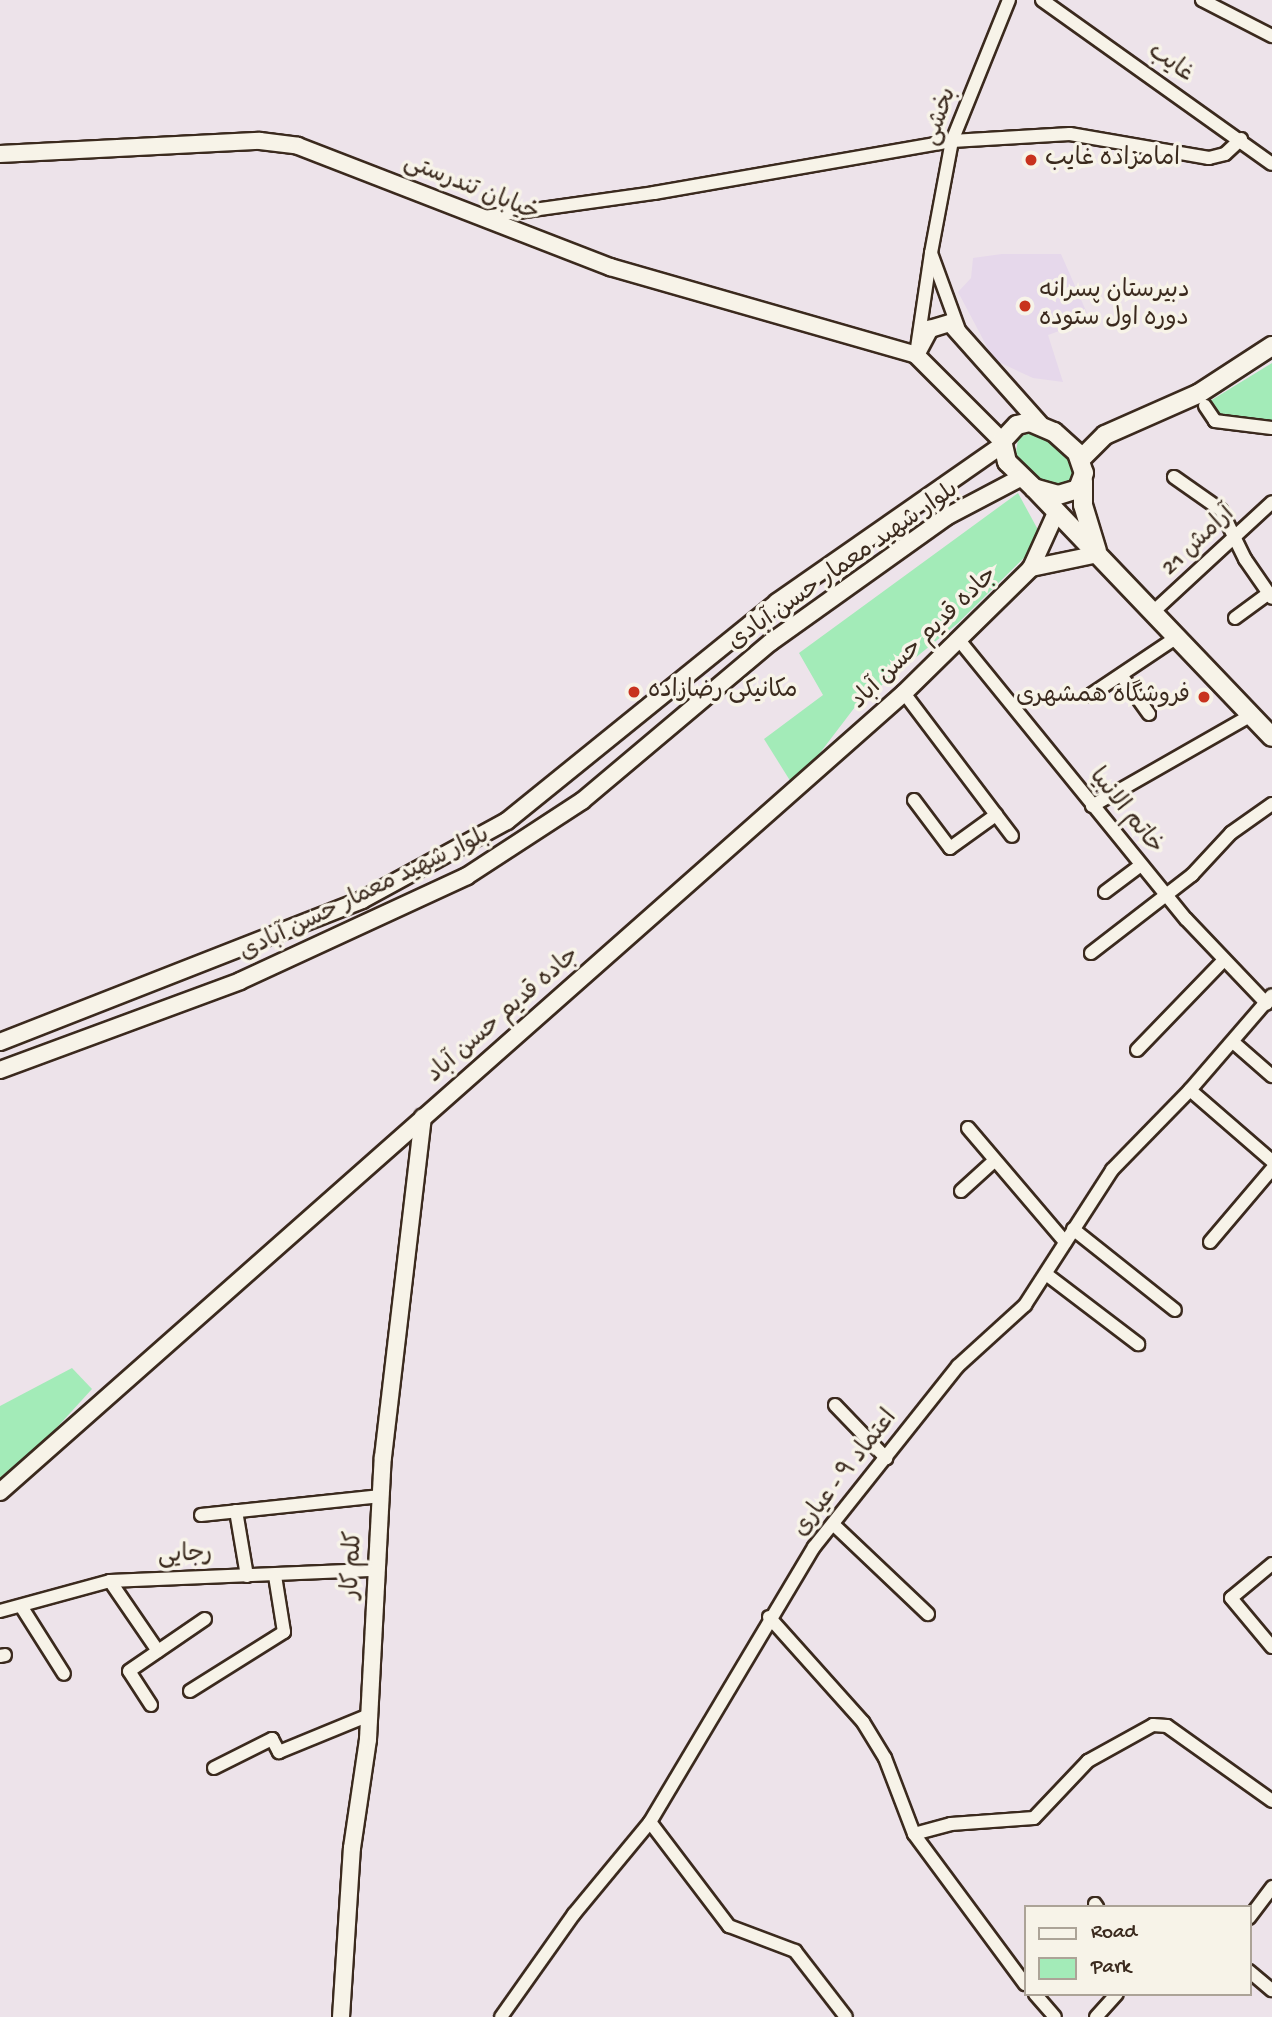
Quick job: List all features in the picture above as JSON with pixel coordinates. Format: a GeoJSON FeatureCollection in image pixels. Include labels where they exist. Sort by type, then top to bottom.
{"type":"FeatureCollection","features":[{"type":"Feature","properties":{"kind":"main road"},"geometry":{"type":"LineString","coordinates":[[1081,459],[1105,435],[1198,394],[1272,346]]}},
{"type":"Feature","properties":{"kind":"main road"},"geometry":{"type":"LineString","coordinates":[[1098,554],[1083,505],[1081,459],[1067,441],[1040,424],[1017,425],[1002,444],[1027,483],[1272,737]]}},
{"type":"Feature","properties":{"kind":"main road"},"geometry":{"type":"LineString","coordinates":[[1027,483],[1065,494],[1083,481]]}},
{"type":"Feature","properties":{"kind":"street","name":"بخشی"},"geometry":{"type":"LineString","coordinates":[[916,355],[931,253],[952,141],[1009,0]]}},
{"type":"Feature","properties":{"kind":"street","name":"غایب"},"geometry":{"type":"LineString","coordinates":[[1042,0],[1241,139],[1272,164]]}},
{"type":"Feature","properties":{"kind":"street"},"geometry":{"type":"LineString","coordinates":[[1202,0],[1272,36]]}},
{"type":"Feature","properties":{"kind":"street"},"geometry":{"type":"LineString","coordinates":[[480,217],[654,193],[952,141],[1070,134],[1209,158],[1225,154],[1241,139]]}},
{"type":"Feature","properties":{"kind":"street","name":"خیابان تندرستی"},"geometry":{"type":"LineString","coordinates":[[0,154],[280,142],[314,151],[610,267],[916,355]]}},
{"type":"Feature","properties":{"kind":"street"},"geometry":{"type":"LineString","coordinates":[[931,253],[959,330]]}},
{"type":"Feature","properties":{"kind":"street"},"geometry":{"type":"LineString","coordinates":[[1002,444],[916,355],[936,324],[950,323],[959,330],[1040,424]]}},
{"type":"Feature","properties":{"kind":"street"},"geometry":{"type":"LineString","coordinates":[[1205,406],[1215,421],[1272,428]]}},
{"type":"Feature","properties":{"kind":"street","name":"بلوار شهید معمار حسن آبادی"},"geometry":{"type":"LineString","coordinates":[[0,1042],[362,900],[507,821],[777,601],[1002,444]]}},
{"type":"Feature","properties":{"kind":"street"},"geometry":{"type":"LineString","coordinates":[[1174,477],[1221,510],[1234,538],[1270,595],[1235,618]]}},
{"type":"Feature","properties":{"kind":"street","name":"بلوار شهید معمار حسن آبادی"},"geometry":{"type":"LineString","coordinates":[[0,1070],[240,981],[467,876],[582,801],[771,642],[946,517],[1027,483]]}},
{"type":"Feature","properties":{"kind":"street","name":"آرامش 21"},"geometry":{"type":"LineString","coordinates":[[1153,612],[1272,502]]}},
{"type":"Feature","properties":{"kind":"street","name":"جاده قدیم حسن آباد"},"geometry":{"type":"LineString","coordinates":[[0,1492],[904,693],[1031,568],[1056,513]]}},
{"type":"Feature","properties":{"kind":"street","name":"جاده قدیم حسن آباد"},"geometry":{"type":"LineString","coordinates":[[1031,568],[1098,554]]}},
{"type":"Feature","properties":{"kind":"street"},"geometry":{"type":"LineString","coordinates":[[1089,695],[1177,637]]}},
{"type":"Feature","properties":{"kind":"street","name":"خاتم الانبیا"},"geometry":{"type":"LineString","coordinates":[[959,640],[1166,895],[1224,960],[1269,999]]}},
{"type":"Feature","properties":{"kind":"street"},"geometry":{"type":"LineString","coordinates":[[1121,675],[1149,714]]}},
{"type":"Feature","properties":{"kind":"street"},"geometry":{"type":"LineString","coordinates":[[904,693],[1012,836]]}},
{"type":"Feature","properties":{"kind":"street"},"geometry":{"type":"LineString","coordinates":[[1092,806],[1250,716]]}},
{"type":"Feature","properties":{"kind":"street"},"geometry":{"type":"LineString","coordinates":[[914,800],[950,848],[996,815]]}},
{"type":"Feature","properties":{"kind":"street"},"geometry":{"type":"LineString","coordinates":[[1091,953],[1166,895],[1231,833],[1272,804]]}},
{"type":"Feature","properties":{"kind":"street"},"geometry":{"type":"LineString","coordinates":[[1105,892],[1141,865]]}},
{"type":"Feature","properties":{"kind":"street"},"geometry":{"type":"LineString","coordinates":[[1137,1050],[1224,960]]}},
{"type":"Feature","properties":{"kind":"street","name":"اعتماد ۹ - عیاری"},"geometry":{"type":"LineString","coordinates":[[501,2017],[545,1952],[650,1822],[769,1617],[833,1524],[958,1366],[1025,1305],[1121,1160],[1191,1090],[1269,999]]}},
{"type":"Feature","properties":{"kind":"street"},"geometry":{"type":"LineString","coordinates":[[1233,1042],[1272,1076]]}},
{"type":"Feature","properties":{"kind":"street"},"geometry":{"type":"LineString","coordinates":[[1191,1090],[1272,1161]]}},
{"type":"Feature","properties":{"kind":"street","name":"کلم کار"},"geometry":{"type":"LineString","coordinates":[[341,2017],[352,1848],[369,1715],[381,1496],[423,1117]]}},
{"type":"Feature","properties":{"kind":"street"},"geometry":{"type":"LineString","coordinates":[[968,1128],[1065,1242]]}},
{"type":"Feature","properties":{"kind":"street"},"geometry":{"type":"LineString","coordinates":[[961,1191],[994,1161]]}},
{"type":"Feature","properties":{"kind":"street"},"geometry":{"type":"LineString","coordinates":[[1210,1242],[1272,1169]]}},
{"type":"Feature","properties":{"kind":"street"},"geometry":{"type":"LineString","coordinates":[[1073,1229],[1175,1310]]}},
{"type":"Feature","properties":{"kind":"street"},"geometry":{"type":"LineString","coordinates":[[1046,1274],[1138,1345]]}},
{"type":"Feature","properties":{"kind":"street"},"geometry":{"type":"LineString","coordinates":[[835,1405],[886,1458]]}},
{"type":"Feature","properties":{"kind":"street"},"geometry":{"type":"LineString","coordinates":[[201,1515],[381,1496]]}},
{"type":"Feature","properties":{"kind":"street"},"geometry":{"type":"LineString","coordinates":[[236,1511],[247,1576]]}},
{"type":"Feature","properties":{"kind":"street"},"geometry":{"type":"LineString","coordinates":[[833,1524],[928,1614]]}},
{"type":"Feature","properties":{"kind":"street"},"geometry":{"type":"LineString","coordinates":[[1272,1564],[1231,1598],[1272,1646]]}},
{"type":"Feature","properties":{"kind":"street","name":"رجایی"},"geometry":{"type":"LineString","coordinates":[[0,1611],[110,1581],[376,1570]]}},
{"type":"Feature","properties":{"kind":"street"},"geometry":{"type":"LineString","coordinates":[[190,1691],[284,1632],[275,1576]]}},
{"type":"Feature","properties":{"kind":"street"},"geometry":{"type":"LineString","coordinates":[[110,1581],[158,1651]]}},
{"type":"Feature","properties":{"kind":"street"},"geometry":{"type":"LineString","coordinates":[[21,1606],[65,1674]]}},
{"type":"Feature","properties":{"kind":"street"},"geometry":{"type":"LineString","coordinates":[[769,1617],[863,1722],[885,1758],[914,1834],[1024,1983]]}},
{"type":"Feature","properties":{"kind":"street"},"geometry":{"type":"LineString","coordinates":[[151,1705],[130,1671],[205,1619]]}},
{"type":"Feature","properties":{"kind":"street"},"geometry":{"type":"LineString","coordinates":[[214,1768],[272,1740],[279,1752],[369,1715]]}},
{"type":"Feature","properties":{"kind":"street"},"geometry":{"type":"LineString","coordinates":[[914,1834],[951,1824],[1034,1818],[1088,1761],[1153,1726],[1167,1726],[1272,1801]]}},
{"type":"Feature","properties":{"kind":"street"},"geometry":{"type":"LineString","coordinates":[[650,1822],[729,1926],[795,1951],[846,2017]]}},
{"type":"Feature","properties":{"kind":"street"},"geometry":{"type":"LineString","coordinates":[[1251,1915],[1272,1887]]}},
{"type":"Feature","properties":{"kind":"street"},"geometry":{"type":"LineString","coordinates":[[1014,1971],[1024,1962]]}},
{"type":"Feature","properties":{"kind":"street"},"geometry":{"type":"LineString","coordinates":[[1251,1973],[1272,1990]]}},
{"type":"Feature","properties":{"kind":"street"},"geometry":{"type":"LineString","coordinates":[[1037,1996],[1055,2017]]}},
{"type":"Feature","properties":{"kind":"street"},"geometry":{"type":"LineString","coordinates":[[1096,2017],[1114,1996]]}},
{"type":"Feature","properties":{"kind":"shaded area","name":"دبیرستان پسرانه دوره اول ستوده"},"geometry":{"type":"Polygon","coordinates":[[[1002,254],[1061,254],[1090,320],[1048,335],[1063,382],[1033,378],[994,360],[958,292],[971,278],[973,258],[1002,254]]]}},
{"type":"Feature","properties":{"kind":"green space"},"geometry":{"type":"Polygon","coordinates":[[[1272,363],[1272,423],[1259,418],[1218,416],[1210,401],[1272,363]]]}},
{"type":"Feature","properties":{"kind":"green space"},"geometry":{"type":"Polygon","coordinates":[[[1033,430],[1068,449],[1075,472],[1069,482],[1060,487],[1038,484],[1015,459],[1018,439],[1033,430]]]}},
{"type":"Feature","properties":{"kind":"green space"},"geometry":{"type":"Polygon","coordinates":[[[1018,493],[1043,539],[958,623],[855,707],[794,787],[764,739],[823,695],[799,653],[1018,493]]]}},
{"type":"Feature","properties":{"kind":"green space"},"geometry":{"type":"Polygon","coordinates":[[[72,1368],[92,1389],[30,1457],[0,1479],[0,1406],[72,1368]]]}},
{"type":"Feature","properties":{"kind":"place","name":"امامزاده غایب"},"geometry":{"type":"Point","coordinates":[1031,160]}},
{"type":"Feature","properties":{"kind":"place","name":"دبیرستان پسرانه دوره اول ستوده"},"geometry":{"type":"Point","coordinates":[1025,306]}},
{"type":"Feature","properties":{"kind":"place","name":"مکانیکی رضازاده"},"geometry":{"type":"Point","coordinates":[634,692]}},
{"type":"Feature","properties":{"kind":"place","name":"فروشگاه همشهری"},"geometry":{"type":"Point","coordinates":[1204,697]}}]}
